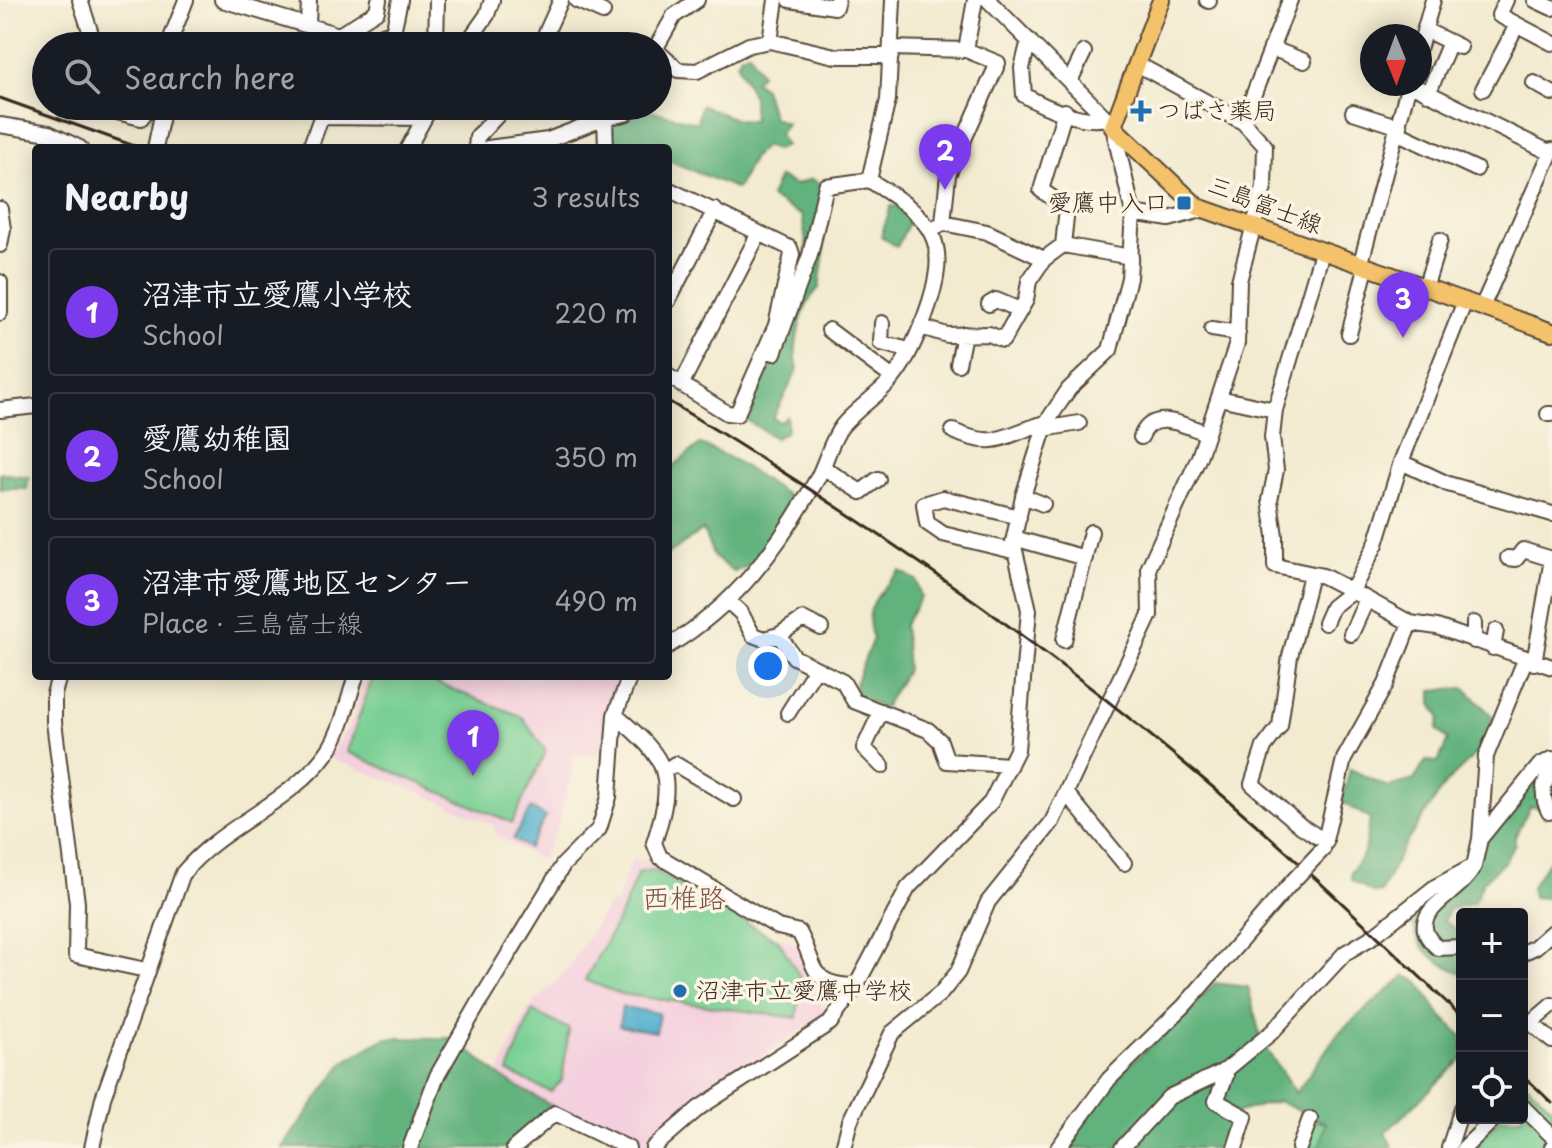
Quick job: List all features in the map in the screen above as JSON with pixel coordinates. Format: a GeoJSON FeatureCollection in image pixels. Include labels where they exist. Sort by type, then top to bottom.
{"type":"FeatureCollection","features":[{"type":"Feature","properties":{"kind":"main road"},"geometry":{"type":"LineString","coordinates":[[1110,122],[1137,64],[1161,0]]}},
{"type":"Feature","properties":{"kind":"main road","name":"三島富士線"},"geometry":{"type":"LineString","coordinates":[[1110,122],[1180,194],[1205,209],[1552,332]]}},
{"type":"Feature","properties":{"kind":"street"},"geometry":{"type":"LineString","coordinates":[[80,0],[90,32]]}},
{"type":"Feature","properties":{"kind":"street"},"geometry":{"type":"LineString","coordinates":[[174,32],[188,0]]}},
{"type":"Feature","properties":{"kind":"street"},"geometry":{"type":"LineString","coordinates":[[182,32],[188,0]]}},
{"type":"Feature","properties":{"kind":"street"},"geometry":{"type":"LineString","coordinates":[[222,0],[330,32]]}},
{"type":"Feature","properties":{"kind":"street"},"geometry":{"type":"LineString","coordinates":[[308,25],[309,0]]}},
{"type":"Feature","properties":{"kind":"street"},"geometry":{"type":"LineString","coordinates":[[344,32],[377,11],[379,0]]}},
{"type":"Feature","properties":{"kind":"street"},"geometry":{"type":"LineString","coordinates":[[392,32],[400,0]]}},
{"type":"Feature","properties":{"kind":"street"},"geometry":{"type":"LineString","coordinates":[[436,32],[437,0]]}},
{"type":"Feature","properties":{"kind":"street"},"geometry":{"type":"LineString","coordinates":[[475,32],[487,15],[492,0]]}},
{"type":"Feature","properties":{"kind":"street"},"geometry":{"type":"LineString","coordinates":[[546,32],[561,0]]}},
{"type":"Feature","properties":{"kind":"street"},"geometry":{"type":"LineString","coordinates":[[576,0],[603,12]]}},
{"type":"Feature","properties":{"kind":"street"},"geometry":{"type":"LineString","coordinates":[[666,32],[674,16],[697,0]]}},
{"type":"Feature","properties":{"kind":"street"},"geometry":{"type":"LineString","coordinates":[[770,41],[776,0]]}},
{"type":"Feature","properties":{"kind":"street"},"geometry":{"type":"LineString","coordinates":[[790,0],[835,7],[837,0]]}},
{"type":"Feature","properties":{"kind":"street"},"geometry":{"type":"LineString","coordinates":[[869,180],[888,100],[891,52],[892,2],[876,0]]}},
{"type":"Feature","properties":{"kind":"street"},"geometry":{"type":"LineString","coordinates":[[966,50],[975,0]]}},
{"type":"Feature","properties":{"kind":"street"},"geometry":{"type":"LineString","coordinates":[[653,1148],[699,1108],[830,1023],[856,986],[908,888],[974,824],[991,802],[1010,765],[1022,726],[1029,610],[1014,545],[1023,496],[1045,426],[1069,389],[1110,350],[1126,317],[1133,213],[1110,122],[988,0]]}},
{"type":"Feature","properties":{"kind":"street"},"geometry":{"type":"LineString","coordinates":[[1243,122],[1290,0]]}},
{"type":"Feature","properties":{"kind":"street"},"geometry":{"type":"LineString","coordinates":[[1427,24],[1433,0]]}},
{"type":"Feature","properties":{"kind":"street"},"geometry":{"type":"LineString","coordinates":[[1506,0],[1499,15],[1552,43]]}},
{"type":"Feature","properties":{"kind":"street"},"geometry":{"type":"LineString","coordinates":[[1535,0],[1552,8]]}},
{"type":"Feature","properties":{"kind":"street"},"geometry":{"type":"LineString","coordinates":[[1483,89],[1517,25]]}},
{"type":"Feature","properties":{"kind":"street"},"geometry":{"type":"LineString","coordinates":[[1432,33],[1455,44],[1432,87]]}},
{"type":"Feature","properties":{"kind":"street"},"geometry":{"type":"LineString","coordinates":[[1029,40],[1023,66],[1024,95],[1041,105],[1110,122]]}},
{"type":"Feature","properties":{"kind":"street"},"geometry":{"type":"LineString","coordinates":[[672,64],[678,70],[697,71],[749,45],[770,41],[835,56],[966,50],[998,63],[1023,66]]}},
{"type":"Feature","properties":{"kind":"street"},"geometry":{"type":"LineString","coordinates":[[1271,48],[1304,61]]}},
{"type":"Feature","properties":{"kind":"street"},"geometry":{"type":"LineString","coordinates":[[1070,81],[1084,52]]}},
{"type":"Feature","properties":{"kind":"street"},"geometry":{"type":"LineString","coordinates":[[672,643],[729,602],[760,567],[824,468],[840,428],[893,378],[909,350],[921,327],[938,279],[937,227],[948,175],[998,63]]}},
{"type":"Feature","properties":{"kind":"street"},"geometry":{"type":"LineString","coordinates":[[843,1148],[850,1121],[892,1033],[941,993],[958,972],[988,902],[1038,843],[1067,794],[1150,615],[1149,567],[1199,457],[1238,333],[1239,281],[1264,187],[1265,146],[1243,122],[1137,64]]}},
{"type":"Feature","properties":{"kind":"street"},"geometry":{"type":"LineString","coordinates":[[1534,83],[1552,93]]}},
{"type":"Feature","properties":{"kind":"street"},"geometry":{"type":"LineString","coordinates":[[1349,334],[1407,96]]}},
{"type":"Feature","properties":{"kind":"street"},"geometry":{"type":"LineString","coordinates":[[1325,623],[1332,607],[1352,591],[1376,544],[1401,462],[1473,304],[1551,151],[1432,96]]}},
{"type":"Feature","properties":{"kind":"street"},"geometry":{"type":"LineString","coordinates":[[1063,245],[1067,208],[1041,190],[1065,111]]}},
{"type":"Feature","properties":{"kind":"street"},"geometry":{"type":"LineString","coordinates":[[1353,112],[1399,130],[1476,169]]}},
{"type":"Feature","properties":{"kind":"street"},"geometry":{"type":"LineString","coordinates":[[156,144],[161,120]]}},
{"type":"Feature","properties":{"kind":"street"},"geometry":{"type":"LineString","coordinates":[[311,144],[320,120]]}},
{"type":"Feature","properties":{"kind":"street"},"geometry":{"type":"LineString","coordinates":[[410,144],[423,120]]}},
{"type":"Feature","properties":{"kind":"street"},"geometry":{"type":"LineString","coordinates":[[476,144],[477,137],[493,120]]}},
{"type":"Feature","properties":{"kind":"street"},"geometry":{"type":"LineString","coordinates":[[519,144],[548,140],[600,120]]}},
{"type":"Feature","properties":{"kind":"street"},"geometry":{"type":"LineString","coordinates":[[605,120],[606,144]]}},
{"type":"Feature","properties":{"kind":"street"},"geometry":{"type":"LineString","coordinates":[[0,125],[49,133],[72,144]]}},
{"type":"Feature","properties":{"kind":"street"},"geometry":{"type":"LineString","coordinates":[[737,414],[751,399],[784,331],[810,255],[826,186],[869,180],[937,227],[987,232],[1044,259]]}},
{"type":"Feature","properties":{"kind":"street"},"geometry":{"type":"LineString","coordinates":[[672,191],[790,248],[792,254],[776,325],[737,414]]}},
{"type":"Feature","properties":{"kind":"street"},"geometry":{"type":"LineString","coordinates":[[0,209],[0,245]]}},
{"type":"Feature","properties":{"kind":"street"},"geometry":{"type":"LineString","coordinates":[[1133,213],[1169,219],[1205,209]]}},
{"type":"Feature","properties":{"kind":"street"},"geometry":{"type":"LineString","coordinates":[[672,293],[715,210]]}},
{"type":"Feature","properties":{"kind":"street"},"geometry":{"type":"LineString","coordinates":[[737,414],[727,413],[674,381],[759,233]]}},
{"type":"Feature","properties":{"kind":"street"},"geometry":{"type":"LineString","coordinates":[[1425,288],[1440,240]]}},
{"type":"Feature","properties":{"kind":"street"},"geometry":{"type":"LineString","coordinates":[[921,327],[947,335],[989,334],[1003,340],[1020,310],[1029,281],[1044,259],[1063,245],[1131,257]]}},
{"type":"Feature","properties":{"kind":"street"},"geometry":{"type":"LineString","coordinates":[[1322,252],[1275,410],[1272,437],[1276,470],[1270,500],[1275,566],[1323,576],[1410,623],[1437,627],[1552,667]]}},
{"type":"Feature","properties":{"kind":"street"},"geometry":{"type":"LineString","coordinates":[[792,254],[810,255]]}},
{"type":"Feature","properties":{"kind":"street"},"geometry":{"type":"LineString","coordinates":[[0,282],[0,313]]}},
{"type":"Feature","properties":{"kind":"street"},"geometry":{"type":"LineString","coordinates":[[989,304],[996,300],[1020,310]]}},
{"type":"Feature","properties":{"kind":"street"},"geometry":{"type":"LineString","coordinates":[[882,323],[881,343],[909,350]]}},
{"type":"Feature","properties":{"kind":"street"},"geometry":{"type":"LineString","coordinates":[[1212,329],[1238,333]]}},
{"type":"Feature","properties":{"kind":"street"},"geometry":{"type":"LineString","coordinates":[[829,330],[893,378]]}},
{"type":"Feature","properties":{"kind":"street"},"geometry":{"type":"LineString","coordinates":[[958,364],[964,334]]}},
{"type":"Feature","properties":{"kind":"street"},"geometry":{"type":"LineString","coordinates":[[1219,398],[1275,410]]}},
{"type":"Feature","properties":{"kind":"street"},"geometry":{"type":"LineString","coordinates":[[0,410],[32,406]]}},
{"type":"Feature","properties":{"kind":"street"},"geometry":{"type":"LineString","coordinates":[[1141,437],[1145,426],[1155,420],[1173,422],[1206,433]]}},
{"type":"Feature","properties":{"kind":"street"},"geometry":{"type":"LineString","coordinates":[[953,431],[980,443],[1001,440],[1013,431],[1079,423]]}},
{"type":"Feature","properties":{"kind":"street"},"geometry":{"type":"LineString","coordinates":[[1401,462],[1448,484],[1552,514]]}},
{"type":"Feature","properties":{"kind":"street"},"geometry":{"type":"LineString","coordinates":[[824,468],[861,492],[878,479]]}},
{"type":"Feature","properties":{"kind":"street"},"geometry":{"type":"LineString","coordinates":[[1023,496],[1043,504]]}},
{"type":"Feature","properties":{"kind":"street"},"geometry":{"type":"LineString","coordinates":[[1019,517],[943,498],[924,504],[927,523],[943,534],[1085,558]]}},
{"type":"Feature","properties":{"kind":"street"},"geometry":{"type":"LineString","coordinates":[[1064,640],[1091,532]]}},
{"type":"Feature","properties":{"kind":"street"},"geometry":{"type":"LineString","coordinates":[[1456,947],[1438,948],[1427,939],[1424,926],[1427,912],[1469,878],[1474,866],[1480,839],[1486,756],[1530,661],[1552,559],[1523,550],[1516,559],[1508,558]]}},
{"type":"Feature","properties":{"kind":"street"},"geometry":{"type":"LineString","coordinates":[[1311,575],[1290,656],[1280,726],[1264,747],[1252,784],[1324,846]]}},
{"type":"Feature","properties":{"kind":"street"},"geometry":{"type":"LineString","coordinates":[[1351,634],[1367,599]]}},
{"type":"Feature","properties":{"kind":"street"},"geometry":{"type":"LineString","coordinates":[[729,602],[741,613],[753,635],[764,639],[779,635],[803,619],[821,628]]}},
{"type":"Feature","properties":{"kind":"street"},"geometry":{"type":"LineString","coordinates":[[1058,1148],[1109,1079],[1184,1006],[1324,846],[1344,759],[1386,684],[1410,623]]}},
{"type":"Feature","properties":{"kind":"street"},"geometry":{"type":"LineString","coordinates":[[1474,623],[1474,641]]}},
{"type":"Feature","properties":{"kind":"street"},"geometry":{"type":"LineString","coordinates":[[1493,648],[1496,631]]}},
{"type":"Feature","properties":{"kind":"street"},"geometry":{"type":"LineString","coordinates":[[779,635],[794,657],[843,682],[854,701],[928,730],[940,741],[947,761],[1010,765]]}},
{"type":"Feature","properties":{"kind":"street"},"geometry":{"type":"LineString","coordinates":[[788,713],[815,670]]}},
{"type":"Feature","properties":{"kind":"street"},"geometry":{"type":"LineString","coordinates":[[58,680],[54,694],[54,722],[77,903],[76,955],[146,970]]}},
{"type":"Feature","properties":{"kind":"street"},"geometry":{"type":"LineString","coordinates":[[92,1148],[103,1098],[183,873],[198,854],[311,772],[331,748],[355,680]]}},
{"type":"Feature","properties":{"kind":"street"},"geometry":{"type":"LineString","coordinates":[[410,1148],[437,1076],[479,1003],[563,865],[599,829],[609,797],[615,715],[628,680]]}},
{"type":"Feature","properties":{"kind":"street"},"geometry":{"type":"LineString","coordinates":[[881,711],[864,748],[882,766]]}},
{"type":"Feature","properties":{"kind":"street"},"geometry":{"type":"LineString","coordinates":[[615,715],[653,751],[666,770],[665,809],[654,843],[660,857],[778,927],[799,932],[812,969],[821,980],[832,985],[856,986]]}},
{"type":"Feature","properties":{"kind":"street"},"geometry":{"type":"LineString","coordinates":[[1480,839],[1540,765],[1552,759]]}},
{"type":"Feature","properties":{"kind":"street"},"geometry":{"type":"LineString","coordinates":[[666,770],[675,764],[734,799]]}},
{"type":"Feature","properties":{"kind":"street"},"geometry":{"type":"LineString","coordinates":[[1549,812],[1543,801],[1546,778],[1552,771]]}},
{"type":"Feature","properties":{"kind":"street"},"geometry":{"type":"LineString","coordinates":[[1067,794],[1124,863]]}},
{"type":"Feature","properties":{"kind":"street"},"geometry":{"type":"LineString","coordinates":[[1122,1148],[1169,1097],[1223,1071],[1272,1032],[1345,953],[1372,937],[1435,887],[1474,866]]}},
{"type":"Feature","properties":{"kind":"street"},"geometry":{"type":"LineString","coordinates":[[1528,950],[1552,932]]}},
{"type":"Feature","properties":{"kind":"street"},"geometry":{"type":"LineString","coordinates":[[1552,1005],[1531,1023],[1552,1041]]}},
{"type":"Feature","properties":{"kind":"street"},"geometry":{"type":"LineString","coordinates":[[1223,1071],[1226,1076],[1216,1101],[1245,1117],[1235,1148]]}},
{"type":"Feature","properties":{"kind":"street"},"geometry":{"type":"LineString","coordinates":[[1528,1110],[1546,1120],[1552,1136]]}},
{"type":"Feature","properties":{"kind":"street"},"geometry":{"type":"LineString","coordinates":[[514,1148],[555,1113],[628,1148]]}},
{"type":"Feature","properties":{"kind":"street"},"geometry":{"type":"LineString","coordinates":[[1299,1148],[1310,1119]]}},
{"type":"Feature","properties":{"kind":"street"},"geometry":{"type":"LineString","coordinates":[[1449,1148],[1457,1124]]}},
{"type":"Feature","properties":{"kind":"street"},"geometry":{"type":"LineString","coordinates":[[1464,1148],[1489,1124]]}},
{"type":"Feature","properties":{"kind":"shaded area"},"geometry":{"type":"Polygon","coordinates":[[[364,680],[624,680],[607,725],[605,753],[576,755],[557,829],[541,860],[497,836],[493,825],[422,793],[329,758],[352,720],[364,680]]]}},
{"type":"Feature","properties":{"kind":"shaded area","name":"沼津市立愛鷹中学校"},"geometry":{"type":"Polygon","coordinates":[[[632,860],[651,861],[763,931],[798,945],[805,972],[826,1014],[726,1081],[645,1148],[636,1148],[496,1078],[528,1010],[568,968],[608,905],[615,904],[632,860]]]}},
{"type":"Feature","properties":{"kind":"green space"},"geometry":{"type":"Polygon","coordinates":[[[749,52],[761,74],[754,81],[764,88],[773,118],[786,123],[779,134],[785,145],[776,150],[765,146],[753,157],[737,189],[672,162],[672,144],[611,141],[611,122],[672,120],[672,116],[697,123],[701,105],[737,120],[753,121],[753,97],[737,64],[741,55],[749,52]]]}},
{"type":"Feature","properties":{"kind":"green space"},"geometry":{"type":"Polygon","coordinates":[[[779,177],[795,185],[811,179],[823,185],[824,252],[819,288],[803,315],[797,338],[798,369],[773,418],[780,422],[787,417],[787,431],[775,438],[740,416],[777,350],[801,291],[806,270],[802,216],[770,197],[779,177]]]}},
{"type":"Feature","properties":{"kind":"green space"},"geometry":{"type":"Polygon","coordinates":[[[891,206],[902,206],[909,213],[909,222],[897,247],[881,236],[891,206]]]}},
{"type":"Feature","properties":{"kind":"green space"},"geometry":{"type":"Polygon","coordinates":[[[700,444],[734,460],[796,501],[751,565],[734,572],[714,557],[703,530],[672,551],[672,470],[700,444]]]}},
{"type":"Feature","properties":{"kind":"green space"},"geometry":{"type":"Polygon","coordinates":[[[0,473],[29,477],[27,489],[0,489],[0,473]]]}},
{"type":"Feature","properties":{"kind":"green space"},"geometry":{"type":"Polygon","coordinates":[[[900,571],[916,580],[921,597],[904,625],[907,669],[884,708],[857,697],[855,684],[873,638],[869,618],[874,601],[900,571]]]}},
{"type":"Feature","properties":{"kind":"green space"},"geometry":{"type":"Polygon","coordinates":[[[372,680],[428,680],[521,716],[546,751],[512,823],[347,752],[372,680]]]}},
{"type":"Feature","properties":{"kind":"green space"},"geometry":{"type":"Polygon","coordinates":[[[1465,688],[1494,718],[1482,748],[1446,783],[1402,849],[1381,892],[1374,893],[1351,880],[1351,872],[1364,853],[1370,819],[1342,802],[1350,769],[1388,787],[1414,780],[1426,761],[1438,762],[1448,740],[1437,729],[1440,717],[1432,704],[1432,690],[1465,688]]]}},
{"type":"Feature","properties":{"kind":"green space"},"geometry":{"type":"Polygon","coordinates":[[[1552,776],[1552,799],[1546,807],[1530,807],[1515,836],[1515,844],[1504,862],[1484,880],[1474,903],[1449,909],[1444,921],[1456,929],[1456,970],[1429,954],[1419,941],[1414,928],[1414,915],[1421,904],[1435,894],[1456,887],[1482,841],[1532,778],[1552,776]]]}},
{"type":"Feature","properties":{"kind":"green space"},"geometry":{"type":"Polygon","coordinates":[[[1552,856],[1552,892],[1548,898],[1532,897],[1531,887],[1552,856]]]}},
{"type":"Feature","properties":{"kind":"green space"},"geometry":{"type":"Polygon","coordinates":[[[653,870],[779,941],[800,977],[797,1018],[620,994],[585,980],[621,914],[638,873],[653,870]]]}},
{"type":"Feature","properties":{"kind":"green space"},"geometry":{"type":"Polygon","coordinates":[[[1405,976],[1418,981],[1441,1016],[1456,1030],[1456,1065],[1385,1133],[1393,1148],[1319,1148],[1326,1123],[1278,1101],[1238,1112],[1221,1148],[1067,1148],[1120,1072],[1166,1033],[1215,983],[1248,987],[1262,1043],[1296,1093],[1338,1033],[1405,976]]]}},
{"type":"Feature","properties":{"kind":"green space"},"geometry":{"type":"Polygon","coordinates":[[[532,1011],[569,1029],[562,1080],[551,1092],[508,1072],[532,1011]]]}},
{"type":"Feature","properties":{"kind":"green space"},"geometry":{"type":"Polygon","coordinates":[[[385,1038],[454,1038],[501,1077],[559,1110],[509,1148],[282,1148],[344,1062],[385,1038]]]}},
{"type":"Feature","properties":{"kind":"green space"},"geometry":{"type":"Polygon","coordinates":[[[1528,1085],[1552,1108],[1552,1133],[1528,1107],[1528,1085]]]}},
{"type":"Feature","properties":{"kind":"green space"},"geometry":{"type":"Polygon","coordinates":[[[1528,1113],[1552,1136],[1550,1148],[1474,1148],[1495,1124],[1528,1124],[1528,1113]]]}},
{"type":"Feature","properties":{"kind":"green space"},"geometry":{"type":"Polygon","coordinates":[[[1311,1121],[1328,1123],[1319,1148],[1301,1148],[1311,1121]]]}},
{"type":"Feature","properties":{"kind":"water"},"geometry":{"type":"Polygon","coordinates":[[[531,808],[546,817],[528,848],[513,839],[531,808]]]}},
{"type":"Feature","properties":{"kind":"water"},"geometry":{"type":"Polygon","coordinates":[[[622,1007],[659,1013],[656,1032],[619,1026],[622,1007]]]}},
{"type":"Feature","properties":{"kind":"railway"},"geometry":{"type":"LineString","coordinates":[[0,98],[32,109]]}},
{"type":"Feature","properties":{"kind":"railway"},"geometry":{"type":"LineString","coordinates":[[62,120],[129,144]]}},
{"type":"Feature","properties":{"kind":"railway"},"geometry":{"type":"LineString","coordinates":[[672,403],[868,527],[997,618],[1123,713],[1256,824],[1456,1011]]}},
{"type":"Feature","properties":{"kind":"railway"},"geometry":{"type":"LineString","coordinates":[[1528,1080],[1552,1103]]}},
{"type":"Feature","properties":{"kind":"place","name":"つばさ薬局"},"geometry":{"type":"Point","coordinates":[1141,111]}},
{"type":"Feature","properties":{"kind":"place","name":"愛鷹幼稚園"},"geometry":{"type":"Point","coordinates":[945,190]}},
{"type":"Feature","properties":{"kind":"place","name":"愛鷹中入口"},"geometry":{"type":"Point","coordinates":[1184,203]}},
{"type":"Feature","properties":{"kind":"place","name":"沼津市愛鷹地区センター"},"geometry":{"type":"Point","coordinates":[1403,338]}},
{"type":"Feature","properties":{"kind":"place","name":"沼津市立愛鷹小学校"},"geometry":{"type":"Point","coordinates":[473,776]}},
{"type":"Feature","properties":{"kind":"place","name":"沼津市立愛鷹中学校"},"geometry":{"type":"Point","coordinates":[680,991]}},
{"type":"Feature","properties":{"kind":"district","name":"西椎路"},"geometry":{"type":"Point","coordinates":[684,898]}}]}
